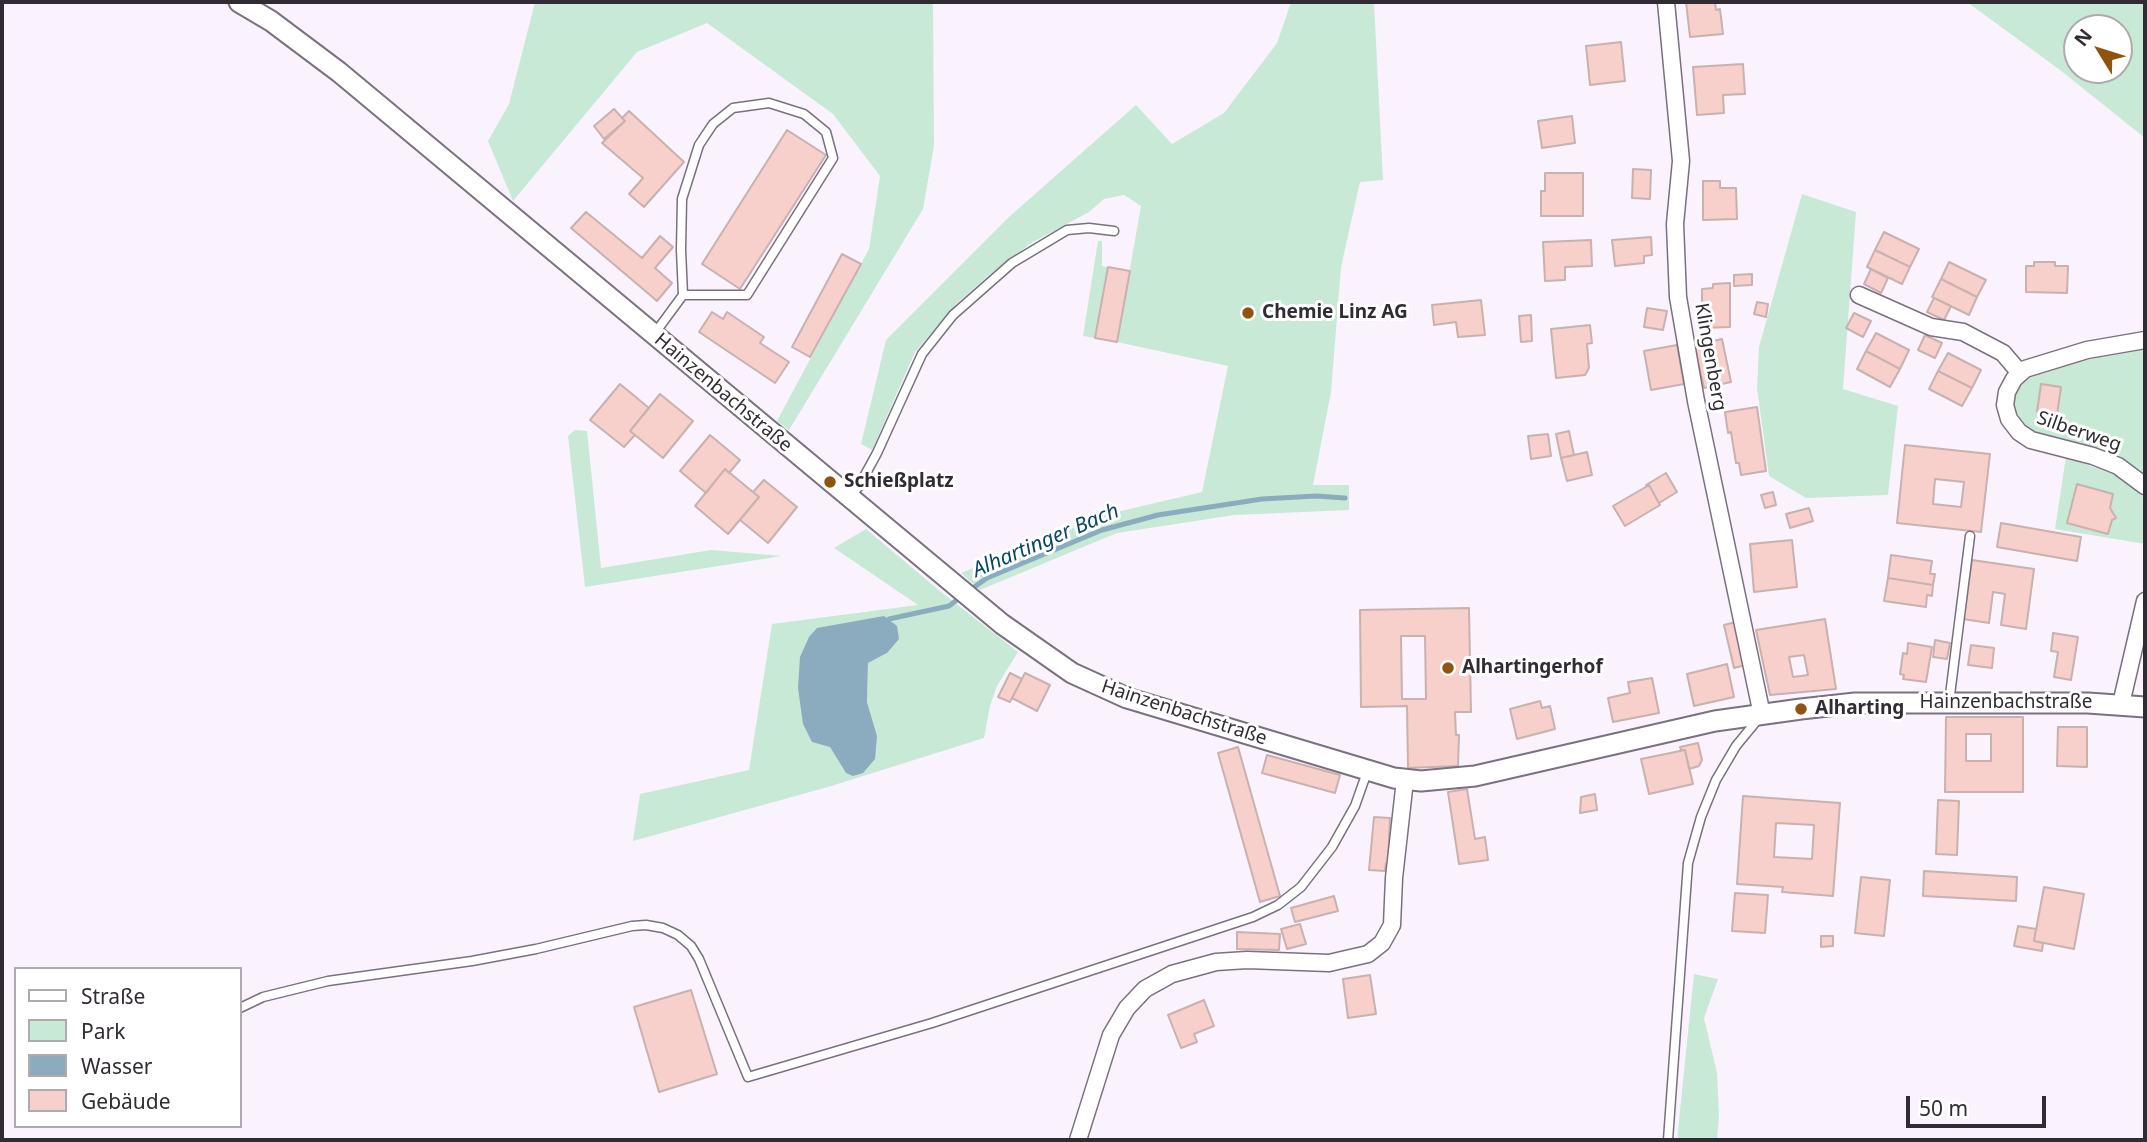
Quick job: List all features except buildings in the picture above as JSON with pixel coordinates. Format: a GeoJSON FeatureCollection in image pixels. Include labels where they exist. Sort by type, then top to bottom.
{"type":"FeatureCollection","features":[{"type":"Feature","properties":{"kind":"street","name":"Hainzenbachstraße"},"geometry":{"type":"LineString","coordinates":[[239,2],[271,21],[339,72],[975,602],[1051,660],[1097,686],[1127,698],[1405,780],[1444,780],[1475,776],[1716,721],[1855,703],[2121,704],[2145,707]]}},
{"type":"Feature","properties":{"kind":"street","name":"Klingenberg"},"geometry":{"type":"LineString","coordinates":[[1666,2],[1681,161],[1675,224],[1678,296],[1696,401],[1762,715]]}},
{"type":"Feature","properties":{"kind":"street"},"geometry":{"type":"LineString","coordinates":[[1859,295],[1931,327],[1963,332],[2003,353],[2020,373],[2025,369],[2087,350],[2145,340]]}},
{"type":"Feature","properties":{"kind":"street","name":"Silberweg"},"geometry":{"type":"LineString","coordinates":[[2020,373],[2010,386],[2005,405],[2009,419],[2019,432],[2031,440],[2093,456],[2118,466],[2145,486]]}},
{"type":"Feature","properties":{"kind":"street"},"geometry":{"type":"LineString","coordinates":[[2121,704],[2145,601]]}},
{"type":"Feature","properties":{"kind":"street"},"geometry":{"type":"LineString","coordinates":[[1078,1140],[1111,1035],[1127,1008],[1145,989],[1172,974],[1216,962],[1247,960],[1329,963],[1368,954],[1382,943],[1392,925],[1394,878],[1405,780]]}},
{"type":"Feature","properties":{"kind":"lane"},"geometry":{"type":"LineString","coordinates":[[653,335],[683,295],[682,199],[699,145],[713,124],[733,108],[769,103],[804,114],[826,132],[833,158],[747,295],[683,295]]}},
{"type":"Feature","properties":{"kind":"lane"},"geometry":{"type":"LineString","coordinates":[[849,498],[877,453],[922,354],[953,315],[1012,263],[1066,230],[1088,228],[1114,231]]}},
{"type":"Feature","properties":{"kind":"lane"},"geometry":{"type":"LineString","coordinates":[[1949,703],[1970,536]]}},
{"type":"Feature","properties":{"kind":"lane"},"geometry":{"type":"LineString","coordinates":[[1668,1140],[1688,863],[1716,780],[1736,746],[1762,715]]}},
{"type":"Feature","properties":{"kind":"lane"},"geometry":{"type":"LineString","coordinates":[[242,1007],[263,998],[328,981],[472,961],[632,926],[655,926],[678,935],[691,946],[699,959],[748,1077],[932,1023],[1253,917],[1278,905],[1301,887],[1332,847],[1355,806],[1367,769]]}},
{"type":"Feature","properties":{"kind":"green space"},"geometry":{"type":"Polygon","coordinates":[[[535,2],[933,2],[934,146],[923,209],[789,430],[777,421],[869,249],[880,176],[833,114],[707,23],[637,52],[513,201],[488,141],[509,104],[535,2]]]}},
{"type":"Feature","properties":{"kind":"green space"},"geometry":{"type":"Polygon","coordinates":[[[1291,2],[1374,2],[1383,180],[1360,182],[1341,267],[1331,392],[1313,485],[1349,485],[1349,510],[1234,515],[1117,533],[980,590],[961,573],[1104,515],[1202,492],[1228,366],[1117,342],[1141,206],[1124,195],[1104,199],[1089,212],[1031,243],[956,304],[915,352],[872,450],[861,444],[886,340],[1010,216],[1136,105],[1172,144],[1224,113],[1277,43],[1291,2]]]}},
{"type":"Feature","properties":{"kind":"green space"},"geometry":{"type":"Polygon","coordinates":[[[1967,2],[2145,2],[2145,138],[2078,84],[2133,84],[2133,14],[2063,14],[2063,72],[1967,2]]]}},
{"type":"Feature","properties":{"kind":"green space"},"geometry":{"type":"Polygon","coordinates":[[[1802,194],[1856,212],[1843,389],[1898,406],[1888,495],[1806,498],[1769,476],[1757,388],[1759,347],[1802,194]]]}},
{"type":"Feature","properties":{"kind":"green space"},"geometry":{"type":"Polygon","coordinates":[[[1098,241],[1102,241],[1102,266],[1108,267],[1095,338],[1083,336],[1098,241]]]}},
{"type":"Feature","properties":{"kind":"green space"},"geometry":{"type":"Polygon","coordinates":[[[2145,348],[2145,477],[2139,470],[2117,457],[2028,430],[2013,407],[2015,395],[2024,381],[2034,374],[2084,357],[2145,348]]]}},
{"type":"Feature","properties":{"kind":"green space"},"geometry":{"type":"Polygon","coordinates":[[[575,430],[587,431],[601,568],[711,550],[782,556],[585,587],[568,436],[575,430]]]}},
{"type":"Feature","properties":{"kind":"green space"},"geometry":{"type":"Polygon","coordinates":[[[2066,457],[2115,475],[2143,497],[2145,544],[2055,529],[2066,457]]]}},
{"type":"Feature","properties":{"kind":"green space"},"geometry":{"type":"Polygon","coordinates":[[[866,529],[1018,652],[997,686],[984,738],[828,787],[633,841],[640,794],[749,770],[772,624],[918,605],[834,548],[866,529]],[[884,616],[830,747],[846,773],[877,736],[867,702],[868,663],[887,653],[884,616]]]}},
{"type":"Feature","properties":{"kind":"green space"},"geometry":{"type":"Polygon","coordinates":[[[1694,974],[1718,979],[1704,1018],[1717,1073],[1717,1140],[1677,1140],[1694,974]]]}},
{"type":"Feature","properties":{"kind":"water"},"geometry":{"type":"Polygon","coordinates":[[[884,616],[897,626],[899,639],[887,653],[868,663],[867,702],[877,736],[875,759],[863,773],[853,776],[846,773],[830,747],[812,742],[803,724],[798,688],[800,657],[809,637],[817,628],[884,616]]]}},
{"type":"Feature","properties":{"kind":"waterway","name":"Alhartinger Bach"},"geometry":{"type":"LineString","coordinates":[[970,590],[987,578],[1102,530],[1158,515],[1262,499],[1316,496],[1345,498]]}},
{"type":"Feature","properties":{"kind":"waterway","name":"Alhartinger Bach"},"geometry":{"type":"LineString","coordinates":[[889,619],[949,606],[962,596]]}},
{"type":"Feature","properties":{"kind":"place","name":"Chemie Linz AG"},"geometry":{"type":"Point","coordinates":[1248,313]}},
{"type":"Feature","properties":{"kind":"place","name":"Schießplatz"},"geometry":{"type":"Point","coordinates":[830,482]}},
{"type":"Feature","properties":{"kind":"place","name":"Alhartingerhof"},"geometry":{"type":"Point","coordinates":[1448,668]}},
{"type":"Feature","properties":{"kind":"place","name":"Alharting"},"geometry":{"type":"Point","coordinates":[1801,709]}}]}
